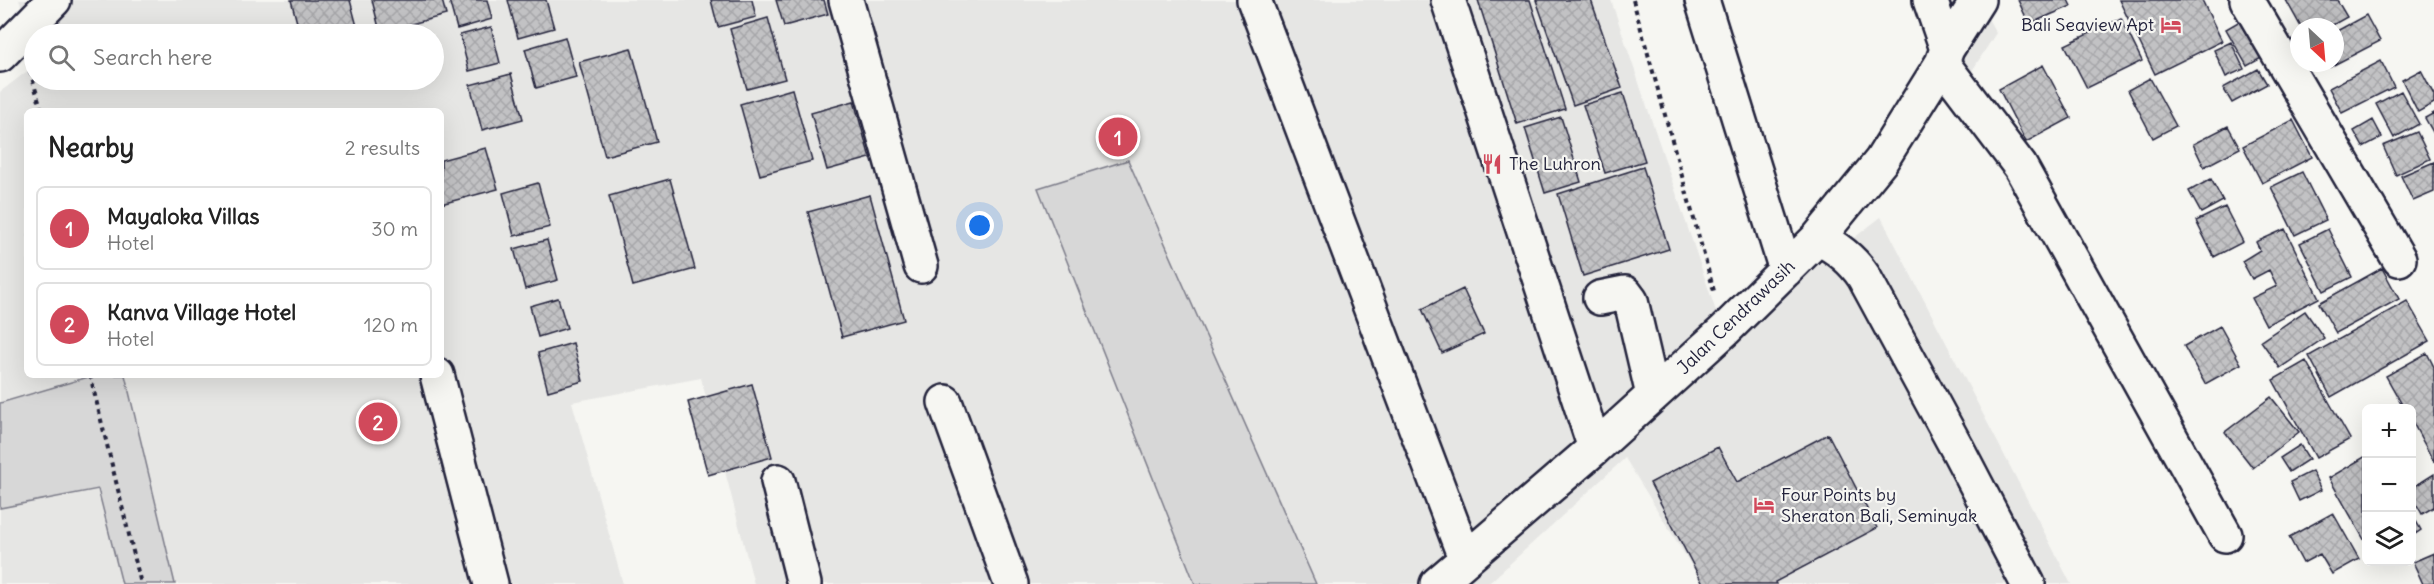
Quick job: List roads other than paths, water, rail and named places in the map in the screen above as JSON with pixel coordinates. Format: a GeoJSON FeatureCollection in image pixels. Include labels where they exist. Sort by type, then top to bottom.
{"type":"FeatureCollection","features":[{"type":"Feature","properties":{"kind":"street"},"geometry":{"type":"LineString","coordinates":[[28,24],[54,0]]}},
{"type":"Feature","properties":{"kind":"street"},"geometry":{"type":"LineString","coordinates":[[846,0],[921,266]]}},
{"type":"Feature","properties":{"kind":"street"},"geometry":{"type":"LineString","coordinates":[[1254,0],[1465,558]]}},
{"type":"Feature","properties":{"kind":"street"},"geometry":{"type":"LineString","coordinates":[[1448,0],[1595,448]]}},
{"type":"Feature","properties":{"kind":"street"},"geometry":{"type":"LineString","coordinates":[[1702,0],[1786,270]]}},
{"type":"Feature","properties":{"kind":"street"},"geometry":{"type":"LineString","coordinates":[[1930,0],[1945,56],[2020,165],[2225,536]]}},
{"type":"Feature","properties":{"kind":"street","name":"Jalan Cendrawasih"},"geometry":{"type":"LineString","coordinates":[[1437,584],[1595,448],[1725,330],[1818,238],[1881,161],[1978,0]]}},
{"type":"Feature","properties":{"kind":"street"},"geometry":{"type":"LineString","coordinates":[[2247,0],[2399,259]]}},
{"type":"Feature","properties":{"kind":"street"},"geometry":{"type":"LineString","coordinates":[[2,48],[24,28]]}},
{"type":"Feature","properties":{"kind":"street"},"geometry":{"type":"LineString","coordinates":[[1818,238],[1850,260],[1864,277],[2028,584]]}},
{"type":"Feature","properties":{"kind":"street"},"geometry":{"type":"LineString","coordinates":[[1600,298],[1624,293],[1631,301],[1653,395]]}},
{"type":"Feature","properties":{"kind":"street"},"geometry":{"type":"LineString","coordinates":[[438,378],[491,584]]}},
{"type":"Feature","properties":{"kind":"street"},"geometry":{"type":"LineString","coordinates":[[945,402],[1011,584]]}},
{"type":"Feature","properties":{"kind":"street"},"geometry":{"type":"LineString","coordinates":[[778,481],[804,584]]}},
{"type":"Feature","properties":{"kind":"place","name":"Bali Seaview Apt"},"geometry":{"type":"Point","coordinates":[2171,25]}},
{"type":"Feature","properties":{"kind":"place","name":"Mayaloka Villas"},"geometry":{"type":"Point","coordinates":[1118,137]}},
{"type":"Feature","properties":{"kind":"place","name":"The Luhron"},"geometry":{"type":"Point","coordinates":[1492,164]}},
{"type":"Feature","properties":{"kind":"place","name":"Kanva Village Hotel"},"geometry":{"type":"Point","coordinates":[378,422]}},
{"type":"Feature","properties":{"kind":"place","name":"Four Points by Sheraton Bali, Seminyak"},"geometry":{"type":"Point","coordinates":[1764,505]}}]}
